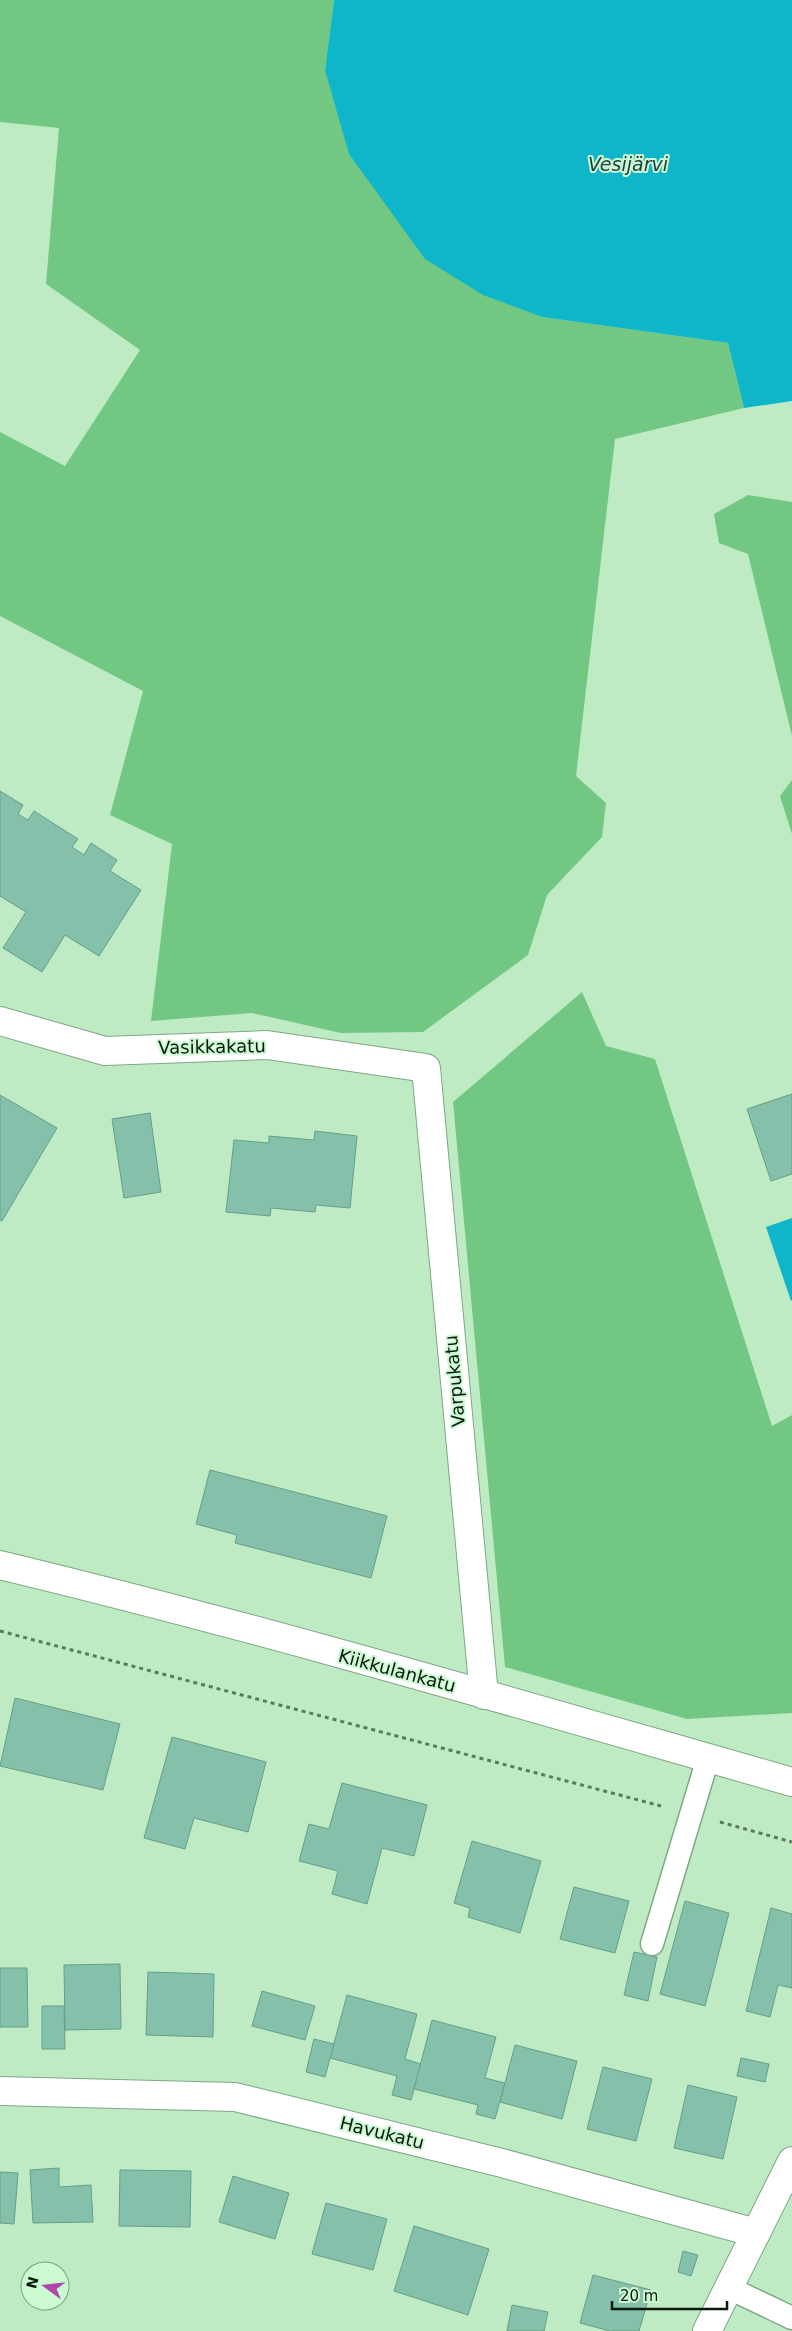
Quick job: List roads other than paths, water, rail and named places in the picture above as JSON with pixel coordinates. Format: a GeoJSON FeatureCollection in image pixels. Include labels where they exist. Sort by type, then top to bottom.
{"type":"FeatureCollection","features":[{"type":"Feature","properties":{"kind":"street","name":"Vasikkakatu"},"geometry":{"type":"LineString","coordinates":[[0,1021],[105,1051],[266,1045],[426,1068]]}},
{"type":"Feature","properties":{"kind":"street","name":"Varpukatu"},"geometry":{"type":"LineString","coordinates":[[426,1068],[484,1695]]}},
{"type":"Feature","properties":{"kind":"street","name":"Kiikkulankatu"},"geometry":{"type":"LineString","coordinates":[[0,1565],[83,1585],[792,1782]]}},
{"type":"Feature","properties":{"kind":"street","name":"Havukatu"},"geometry":{"type":"LineString","coordinates":[[0,2091],[235,2097],[502,2163],[756,2232]]}},
{"type":"Feature","properties":{"kind":"street"},"geometry":{"type":"LineString","coordinates":[[707,2331],[792,2161]]}},
{"type":"Feature","properties":{"kind":"lane"},"geometry":{"type":"LineString","coordinates":[[652,1944],[708,1758]]}},
{"type":"Feature","properties":{"kind":"lane"},"geometry":{"type":"LineString","coordinates":[[729,2288],[792,2318]]}},
{"type":"Feature","properties":{"kind":"water","name":"Vesijärvi"},"geometry":{"type":"Polygon","coordinates":[[[334,0],[792,0],[792,401],[744,408],[728,343],[542,317],[483,295],[425,259],[349,154],[325,70],[334,0]]]}},
{"type":"Feature","properties":{"kind":"water"},"geometry":{"type":"Polygon","coordinates":[[[792,1218],[792,1300],[791,1301],[766,1227],[792,1218]]]}}]}
